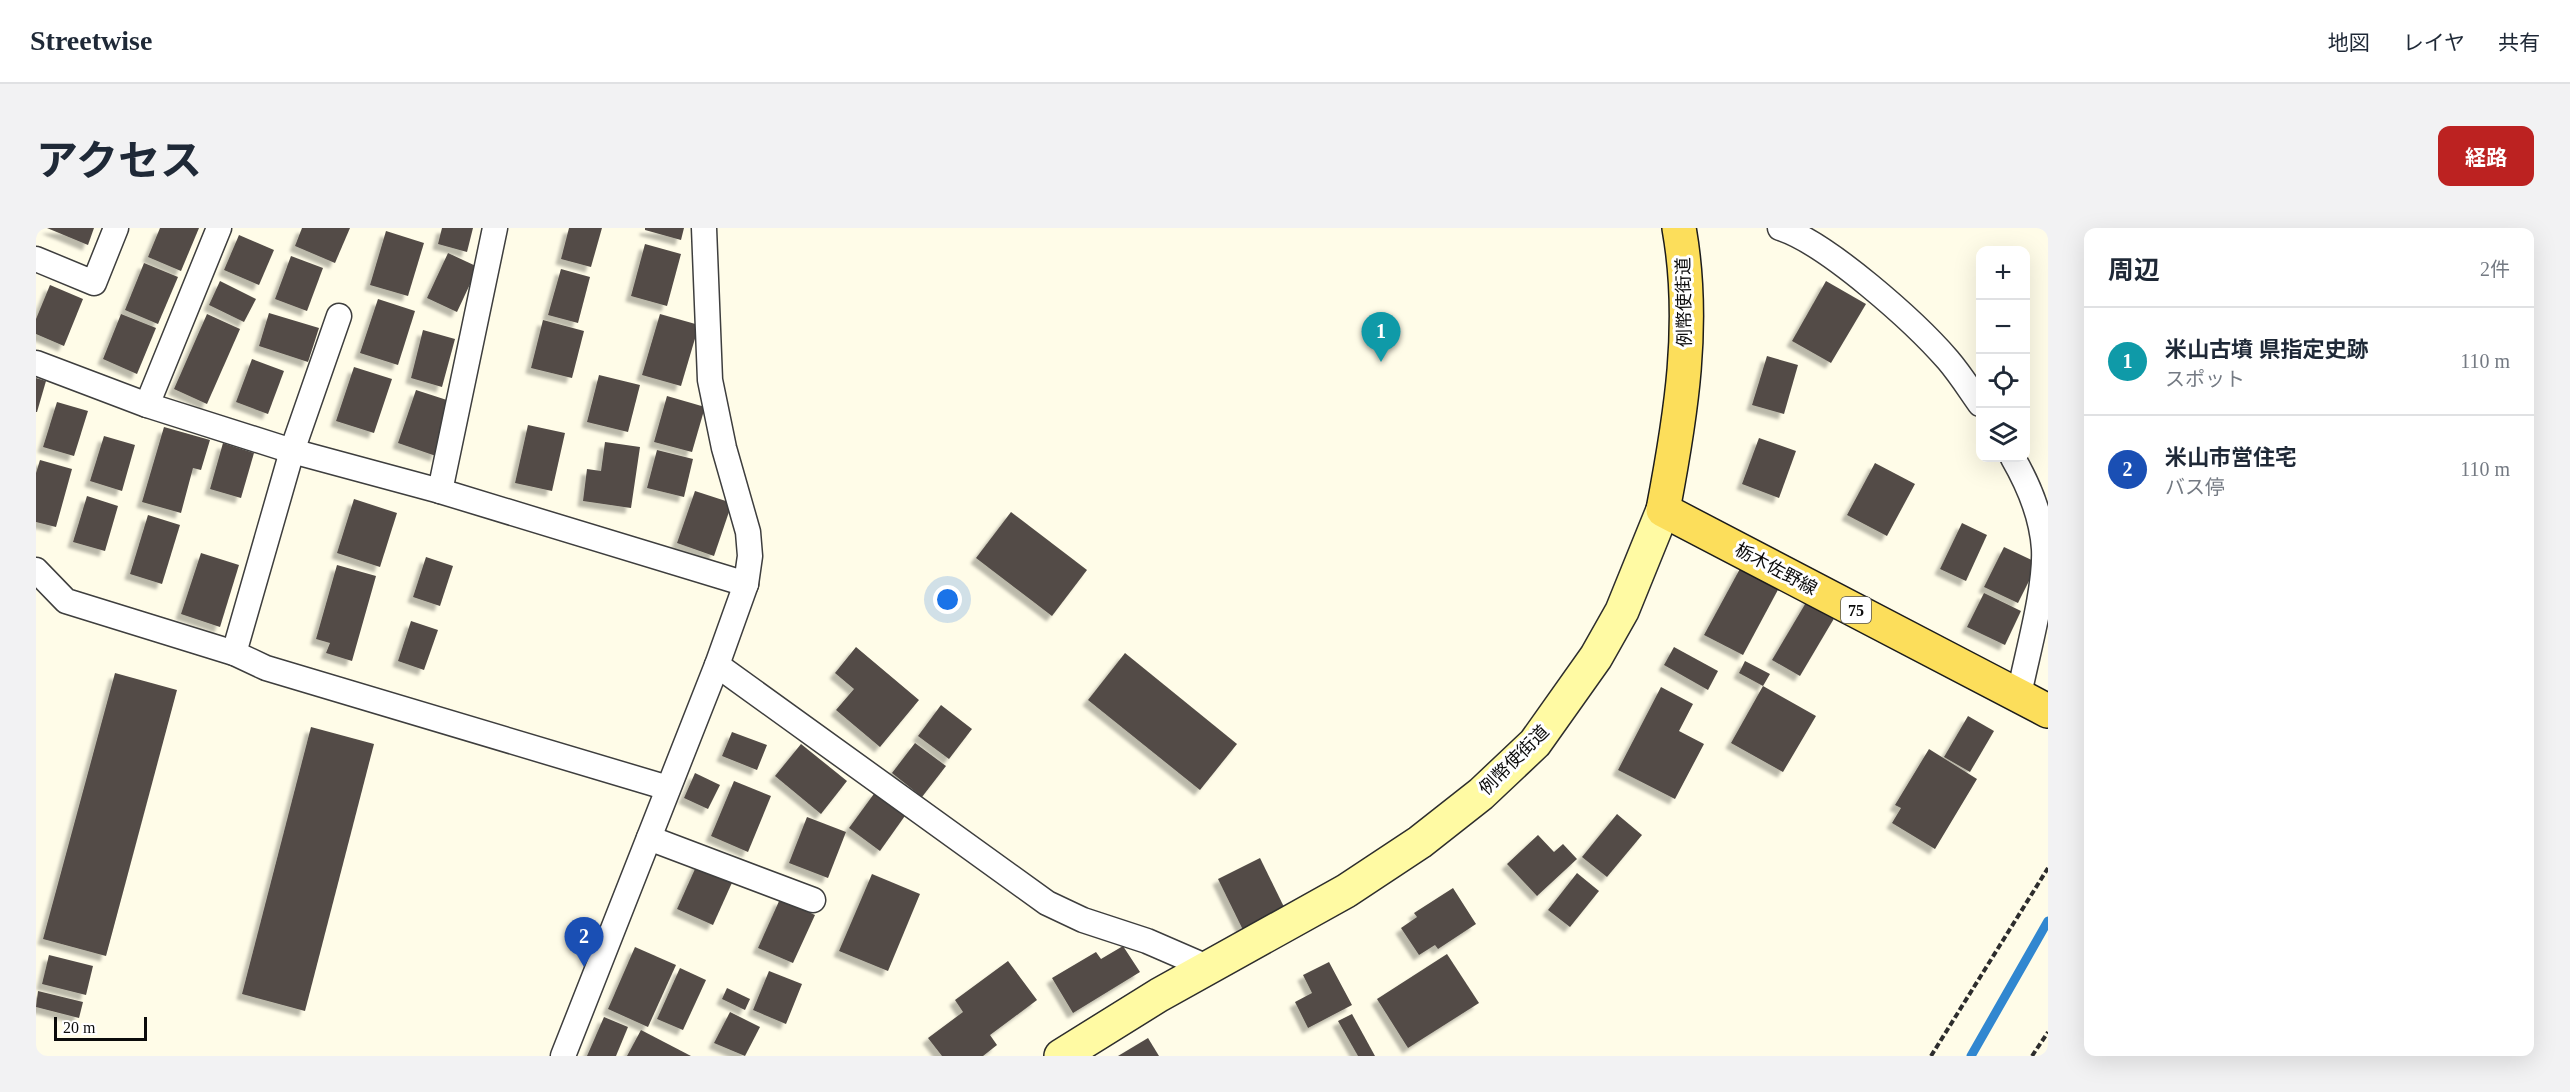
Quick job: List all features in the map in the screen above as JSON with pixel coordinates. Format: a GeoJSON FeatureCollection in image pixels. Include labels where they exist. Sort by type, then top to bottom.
{"type":"FeatureCollection","features":[{"type":"Feature","properties":{"kind":"main road","name":"例幣使街道"},"geometry":{"type":"LineString","coordinates":[[1663,510],[1676,441],[1687,338],[1687,291],[1679,228]]}},
{"type":"Feature","properties":{"kind":"main road","name":"栃木佐野線"},"geometry":{"type":"LineString","coordinates":[[1663,510],[2048,711]]}},
{"type":"Feature","properties":{"kind":"street"},"geometry":{"type":"LineString","coordinates":[[36,259],[94,283],[116,228]]}},
{"type":"Feature","properties":{"kind":"street"},"geometry":{"type":"LineString","coordinates":[[147,405],[219,228]]}},
{"type":"Feature","properties":{"kind":"street"},"geometry":{"type":"LineString","coordinates":[[440,491],[495,228]]}},
{"type":"Feature","properties":{"kind":"street"},"geometry":{"type":"LineString","coordinates":[[563,1056],[717,665],[746,584],[750,556],[748,532],[724,448],[710,380],[704,228]]}},
{"type":"Feature","properties":{"kind":"street"},"geometry":{"type":"LineString","coordinates":[[1780,228],[1816,235],[1948,360],[1976,398]]}},
{"type":"Feature","properties":{"kind":"street"},"geometry":{"type":"LineString","coordinates":[[234,653],[292,451],[339,316]]}},
{"type":"Feature","properties":{"kind":"street"},"geometry":{"type":"LineString","coordinates":[[36,363],[147,405],[292,451],[440,491],[746,584]]}},
{"type":"Feature","properties":{"kind":"street"},"geometry":{"type":"LineString","coordinates":[[2015,462],[2024,476],[2040,526],[2044,550],[2041,582],[2019,695]]}},
{"type":"Feature","properties":{"kind":"street","name":"例幣使街道"},"geometry":{"type":"LineString","coordinates":[[1061,1056],[1207,967],[1346,891],[1420,842],[1481,794],[1535,743],[1570,697],[1622,611],[1663,510]]}},
{"type":"Feature","properties":{"kind":"street"},"geometry":{"type":"LineString","coordinates":[[36,570],[66,602],[234,653],[266,668],[668,788]]}},
{"type":"Feature","properties":{"kind":"street"},"geometry":{"type":"LineString","coordinates":[[717,665],[1047,903],[1083,921],[1147,941],[1207,967]]}},
{"type":"Feature","properties":{"kind":"street"},"geometry":{"type":"LineString","coordinates":[[649,838],[813,900]]}},
{"type":"Feature","properties":{"kind":"path"},"geometry":{"type":"LineString","coordinates":[[1931,1056],[2048,868]]}},
{"type":"Feature","properties":{"kind":"path"},"geometry":{"type":"LineString","coordinates":[[2032,1056],[2048,1032]]}},
{"type":"Feature","properties":{"kind":"building"},"geometry":{"type":"Polygon","coordinates":[[[47,228],[94,228],[88,245],[47,228]]]}},
{"type":"Feature","properties":{"kind":"building"},"geometry":{"type":"Polygon","coordinates":[[[160,228],[199,228],[181,271],[148,257],[160,228]]]}},
{"type":"Feature","properties":{"kind":"building"},"geometry":{"type":"Polygon","coordinates":[[[302,228],[350,228],[335,263],[295,246],[302,228]]]}},
{"type":"Feature","properties":{"kind":"building"},"geometry":{"type":"Polygon","coordinates":[[[442,228],[473,228],[467,252],[438,244],[442,228]]]}},
{"type":"Feature","properties":{"kind":"building"},"geometry":{"type":"Polygon","coordinates":[[[569,228],[602,228],[591,267],[561,259],[569,228]]]}},
{"type":"Feature","properties":{"kind":"building"},"geometry":{"type":"Polygon","coordinates":[[[645,228],[684,228],[681,240],[645,230],[645,228]]]}},
{"type":"Feature","properties":{"kind":"building"},"geometry":{"type":"Polygon","coordinates":[[[386,231],[424,243],[408,296],[370,285],[386,231]]]}},
{"type":"Feature","properties":{"kind":"building"},"geometry":{"type":"Polygon","coordinates":[[[239,235],[274,250],[259,285],[224,270],[239,235]]]}},
{"type":"Feature","properties":{"kind":"building"},"geometry":{"type":"Polygon","coordinates":[[[645,244],[681,254],[667,306],[631,296],[645,244]]]}},
{"type":"Feature","properties":{"kind":"building"},"geometry":{"type":"Polygon","coordinates":[[[448,253],[478,267],[457,312],[427,298],[448,253]]]}},
{"type":"Feature","properties":{"kind":"building"},"geometry":{"type":"Polygon","coordinates":[[[291,256],[323,268],[307,311],[275,299],[291,256]]]}},
{"type":"Feature","properties":{"kind":"building"},"geometry":{"type":"Polygon","coordinates":[[[144,263],[178,277],[158,324],[125,310],[144,263]]]}},
{"type":"Feature","properties":{"kind":"building"},"geometry":{"type":"Polygon","coordinates":[[[561,269],[590,277],[578,323],[548,315],[561,269]]]}},
{"type":"Feature","properties":{"kind":"building"},"geometry":{"type":"Polygon","coordinates":[[[220,281],[256,299],[244,322],[209,305],[220,281]]]}},
{"type":"Feature","properties":{"kind":"building"},"geometry":{"type":"Polygon","coordinates":[[[1826,281],[1866,304],[1831,363],[1792,341],[1826,281]]]}},
{"type":"Feature","properties":{"kind":"building"},"geometry":{"type":"Polygon","coordinates":[[[50,285],[83,299],[64,346],[36,334],[36,319],[50,285]]]}},
{"type":"Feature","properties":{"kind":"building"},"geometry":{"type":"Polygon","coordinates":[[[378,299],[415,311],[398,365],[360,353],[378,299]]]}},
{"type":"Feature","properties":{"kind":"building"},"geometry":{"type":"Polygon","coordinates":[[[269,313],[319,328],[308,362],[259,346],[269,313]]]}},
{"type":"Feature","properties":{"kind":"building"},"geometry":{"type":"Polygon","coordinates":[[[121,314],[156,328],[137,374],[103,359],[121,314]]]}},
{"type":"Feature","properties":{"kind":"building"},"geometry":{"type":"Polygon","coordinates":[[[207,314],[240,329],[207,404],[174,389],[207,314]]]}},
{"type":"Feature","properties":{"kind":"building"},"geometry":{"type":"Polygon","coordinates":[[[660,314],[699,325],[681,386],[642,375],[660,314]]]}},
{"type":"Feature","properties":{"kind":"building"},"geometry":{"type":"Polygon","coordinates":[[[543,320],[584,331],[572,378],[531,368],[543,320]]]}},
{"type":"Feature","properties":{"kind":"building"},"geometry":{"type":"Polygon","coordinates":[[[423,330],[455,339],[442,387],[411,378],[423,330]]]}},
{"type":"Feature","properties":{"kind":"building"},"geometry":{"type":"Polygon","coordinates":[[[1767,356],[1798,365],[1784,414],[1752,405],[1767,356]]]}},
{"type":"Feature","properties":{"kind":"building"},"geometry":{"type":"Polygon","coordinates":[[[252,359],[284,371],[268,414],[236,402],[252,359]]]}},
{"type":"Feature","properties":{"kind":"building"},"geometry":{"type":"Polygon","coordinates":[[[354,367],[392,379],[374,433],[336,421],[354,367]]]}},
{"type":"Feature","properties":{"kind":"building"},"geometry":{"type":"Polygon","coordinates":[[[599,375],[640,385],[628,432],[587,422],[599,375]]]}},
{"type":"Feature","properties":{"kind":"building"},"geometry":{"type":"Polygon","coordinates":[[[36,378],[46,381],[37,412],[36,412],[36,378]]]}},
{"type":"Feature","properties":{"kind":"building"},"geometry":{"type":"Polygon","coordinates":[[[416,390],[453,402],[436,456],[398,443],[416,390]]]}},
{"type":"Feature","properties":{"kind":"building"},"geometry":{"type":"Polygon","coordinates":[[[667,396],[705,407],[692,452],[654,442],[667,396]]]}},
{"type":"Feature","properties":{"kind":"building"},"geometry":{"type":"Polygon","coordinates":[[[57,402],[88,411],[74,456],[43,447],[57,402]]]}},
{"type":"Feature","properties":{"kind":"building"},"geometry":{"type":"Polygon","coordinates":[[[528,425],[565,433],[552,491],[515,483],[528,425]]]}},
{"type":"Feature","properties":{"kind":"building"},"geometry":{"type":"Polygon","coordinates":[[[164,427],[210,440],[201,470],[193,468],[181,513],[142,502],[164,427]]]}},
{"type":"Feature","properties":{"kind":"building"},"geometry":{"type":"Polygon","coordinates":[[[104,436],[135,445],[122,491],[90,481],[104,436]]]}},
{"type":"Feature","properties":{"kind":"building"},"geometry":{"type":"Polygon","coordinates":[[[1759,438],[1796,451],[1779,498],[1742,484],[1759,438]]]}},
{"type":"Feature","properties":{"kind":"building"},"geometry":{"type":"Polygon","coordinates":[[[605,442],[640,447],[631,508],[583,501],[587,469],[601,471],[605,442]]]}},
{"type":"Feature","properties":{"kind":"building"},"geometry":{"type":"Polygon","coordinates":[[[223,443],[254,453],[241,498],[210,489],[223,443]]]}},
{"type":"Feature","properties":{"kind":"building"},"geometry":{"type":"Polygon","coordinates":[[[657,450],[693,459],[684,497],[647,488],[657,450]]]}},
{"type":"Feature","properties":{"kind":"building"},"geometry":{"type":"Polygon","coordinates":[[[40,460],[72,469],[56,527],[36,522],[36,473],[40,460]]]}},
{"type":"Feature","properties":{"kind":"building"},"geometry":{"type":"Polygon","coordinates":[[[1875,463],[1915,484],[1887,536],[1847,515],[1875,463]]]}},
{"type":"Feature","properties":{"kind":"building"},"geometry":{"type":"Polygon","coordinates":[[[695,491],[732,503],[714,556],[677,543],[695,491]]]}},
{"type":"Feature","properties":{"kind":"building"},"geometry":{"type":"Polygon","coordinates":[[[87,496],[118,506],[105,551],[73,542],[87,496]]]}},
{"type":"Feature","properties":{"kind":"building"},"geometry":{"type":"Polygon","coordinates":[[[354,499],[397,513],[380,567],[337,553],[354,499]]]}},
{"type":"Feature","properties":{"kind":"building"},"geometry":{"type":"Polygon","coordinates":[[[1011,512],[1087,570],[1052,616],[976,558],[1011,512]]]}},
{"type":"Feature","properties":{"kind":"building"},"geometry":{"type":"Polygon","coordinates":[[[148,515],[180,525],[162,584],[130,574],[148,515]]]}},
{"type":"Feature","properties":{"kind":"building"},"geometry":{"type":"Polygon","coordinates":[[[1962,523],[1987,535],[1966,581],[1940,569],[1962,523]]]}},
{"type":"Feature","properties":{"kind":"building"},"geometry":{"type":"Polygon","coordinates":[[[2004,547],[2038,563],[2018,603],[1984,587],[2004,547]]]}},
{"type":"Feature","properties":{"kind":"building"},"geometry":{"type":"Polygon","coordinates":[[[201,553],[239,565],[220,627],[181,614],[201,553]]]}},
{"type":"Feature","properties":{"kind":"building"},"geometry":{"type":"Polygon","coordinates":[[[426,557],[453,566],[440,606],[413,597],[426,557]]]}},
{"type":"Feature","properties":{"kind":"building"},"geometry":{"type":"Polygon","coordinates":[[[337,565],[376,576],[352,661],[326,653],[330,643],[316,639],[337,565]]]}},
{"type":"Feature","properties":{"kind":"building"},"geometry":{"type":"Polygon","coordinates":[[[1742,565],[1780,586],[1743,655],[1704,635],[1742,565]]]}},
{"type":"Feature","properties":{"kind":"building"},"geometry":{"type":"Polygon","coordinates":[[[1814,589],[1842,605],[1800,676],[1772,660],[1814,589]]]}},
{"type":"Feature","properties":{"kind":"building"},"geometry":{"type":"Polygon","coordinates":[[[1984,593],[2021,611],[2005,645],[1967,627],[1984,593]]]}},
{"type":"Feature","properties":{"kind":"building"},"geometry":{"type":"Polygon","coordinates":[[[411,621],[438,630],[424,670],[398,661],[411,621]]]}},
{"type":"Feature","properties":{"kind":"building"},"geometry":{"type":"Polygon","coordinates":[[[856,647],[919,700],[880,747],[836,710],[854,689],[835,673],[856,647]]]}},
{"type":"Feature","properties":{"kind":"building"},"geometry":{"type":"Polygon","coordinates":[[[1674,647],[1718,671],[1708,690],[1664,665],[1674,647]]]}},
{"type":"Feature","properties":{"kind":"building"},"geometry":{"type":"Polygon","coordinates":[[[1125,653],[1237,744],[1200,790],[1088,700],[1125,653]]]}},
{"type":"Feature","properties":{"kind":"building"},"geometry":{"type":"Polygon","coordinates":[[[1745,661],[1770,674],[1763,686],[1739,673],[1745,661]]]}},
{"type":"Feature","properties":{"kind":"building"},"geometry":{"type":"Polygon","coordinates":[[[115,673],[177,690],[106,956],[43,939],[115,673]]]}},
{"type":"Feature","properties":{"kind":"building"},"geometry":{"type":"Polygon","coordinates":[[[1763,686],[1816,716],[1783,772],[1731,743],[1763,686]]]}},
{"type":"Feature","properties":{"kind":"building"},"geometry":{"type":"Polygon","coordinates":[[[1661,687],[1693,704],[1679,731],[1704,744],[1675,799],[1618,770],[1661,687]]]}},
{"type":"Feature","properties":{"kind":"building"},"geometry":{"type":"Polygon","coordinates":[[[941,705],[972,729],[949,759],[918,736],[941,705]]]}},
{"type":"Feature","properties":{"kind":"building"},"geometry":{"type":"Polygon","coordinates":[[[1968,716],[1994,731],[1970,772],[1944,757],[1968,716]]]}},
{"type":"Feature","properties":{"kind":"building"},"geometry":{"type":"Polygon","coordinates":[[[311,727],[374,744],[305,1011],[242,994],[311,727]]]}},
{"type":"Feature","properties":{"kind":"building"},"geometry":{"type":"Polygon","coordinates":[[[732,732],[767,745],[757,770],[722,756],[732,732]]]}},
{"type":"Feature","properties":{"kind":"building"},"geometry":{"type":"Polygon","coordinates":[[[915,743],[946,766],[922,797],[892,773],[915,743]]]}},
{"type":"Feature","properties":{"kind":"building"},"geometry":{"type":"Polygon","coordinates":[[[801,744],[847,781],[821,814],[775,776],[801,744]]]}},
{"type":"Feature","properties":{"kind":"building"},"geometry":{"type":"Polygon","coordinates":[[[1929,749],[1977,779],[1935,849],[1892,823],[1901,808],[1895,805],[1929,749]]]}},
{"type":"Feature","properties":{"kind":"building"},"geometry":{"type":"Polygon","coordinates":[[[695,773],[720,785],[708,809],[684,798],[695,773]]]}},
{"type":"Feature","properties":{"kind":"building"},"geometry":{"type":"Polygon","coordinates":[[[734,781],[771,796],[748,852],[711,836],[734,781]]]}},
{"type":"Feature","properties":{"kind":"building"},"geometry":{"type":"Polygon","coordinates":[[[876,791],[907,813],[880,851],[849,828],[876,791]]]}},
{"type":"Feature","properties":{"kind":"building"},"geometry":{"type":"Polygon","coordinates":[[[1617,814],[1642,835],[1607,877],[1582,857],[1617,814]]]}},
{"type":"Feature","properties":{"kind":"building"},"geometry":{"type":"Polygon","coordinates":[[[807,817],[846,832],[828,878],[789,863],[807,817]]]}},
{"type":"Feature","properties":{"kind":"building"},"geometry":{"type":"Polygon","coordinates":[[[1538,835],[1554,852],[1563,844],[1577,859],[1537,896],[1507,864],[1538,835]]]}},
{"type":"Feature","properties":{"kind":"building"},"geometry":{"type":"Polygon","coordinates":[[[1260,858],[1285,909],[1243,930],[1218,879],[1260,858]]]}},
{"type":"Feature","properties":{"kind":"building"},"geometry":{"type":"Polygon","coordinates":[[[699,860],[735,876],[713,925],[677,909],[699,860]]]}},
{"type":"Feature","properties":{"kind":"building"},"geometry":{"type":"Polygon","coordinates":[[[1577,873],[1599,891],[1570,927],[1548,910],[1577,873]]]}},
{"type":"Feature","properties":{"kind":"building"},"geometry":{"type":"Polygon","coordinates":[[[872,874],[920,894],[888,971],[839,951],[872,874]]]}},
{"type":"Feature","properties":{"kind":"building"},"geometry":{"type":"Polygon","coordinates":[[[1453,888],[1476,924],[1438,949],[1435,945],[1419,955],[1401,928],[1417,917],[1414,913],[1453,888]]]}},
{"type":"Feature","properties":{"kind":"building"},"geometry":{"type":"Polygon","coordinates":[[[780,899],[815,915],[793,963],[758,948],[780,899]]]}},
{"type":"Feature","properties":{"kind":"building"},"geometry":{"type":"Polygon","coordinates":[[[1123,946],[1140,972],[1073,1013],[1052,978],[1096,952],[1101,959],[1123,946]]]}},
{"type":"Feature","properties":{"kind":"building"},"geometry":{"type":"Polygon","coordinates":[[[635,947],[676,965],[648,1027],[608,1009],[635,947]]]}},
{"type":"Feature","properties":{"kind":"building"},"geometry":{"type":"Polygon","coordinates":[[[1447,954],[1479,1003],[1408,1048],[1377,999],[1447,954]]]}},
{"type":"Feature","properties":{"kind":"building"},"geometry":{"type":"Polygon","coordinates":[[[49,955],[93,966],[86,995],[42,984],[49,955]]]}},
{"type":"Feature","properties":{"kind":"building"},"geometry":{"type":"Polygon","coordinates":[[[1008,961],[1037,1000],[990,1035],[997,1045],[983,1056],[942,1056],[928,1038],[963,1012],[955,1000],[1008,961]]]}},
{"type":"Feature","properties":{"kind":"building"},"geometry":{"type":"Polygon","coordinates":[[[1329,962],[1352,1005],[1308,1028],[1295,1002],[1312,993],[1303,975],[1329,962]]]}},
{"type":"Feature","properties":{"kind":"building"},"geometry":{"type":"Polygon","coordinates":[[[680,968],[706,980],[683,1030],[657,1019],[680,968]]]}},
{"type":"Feature","properties":{"kind":"building"},"geometry":{"type":"Polygon","coordinates":[[[769,971],[802,984],[786,1024],[753,1010],[769,971]]]}},
{"type":"Feature","properties":{"kind":"building"},"geometry":{"type":"Polygon","coordinates":[[[727,988],[750,999],[745,1010],[722,999],[727,988]]]}},
{"type":"Feature","properties":{"kind":"building"},"geometry":{"type":"Polygon","coordinates":[[[38,991],[83,1002],[79,1018],[36,1007],[38,991]]]}},
{"type":"Feature","properties":{"kind":"building"},"geometry":{"type":"Polygon","coordinates":[[[730,1012],[760,1027],[745,1056],[714,1043],[730,1012]]]}},
{"type":"Feature","properties":{"kind":"building"},"geometry":{"type":"Polygon","coordinates":[[[1352,1014],[1375,1056],[1358,1056],[1338,1021],[1352,1014]]]}},
{"type":"Feature","properties":{"kind":"building"},"geometry":{"type":"Polygon","coordinates":[[[604,1017],[628,1027],[616,1056],[587,1056],[604,1017]]]}},
{"type":"Feature","properties":{"kind":"building"},"geometry":{"type":"Polygon","coordinates":[[[641,1030],[691,1056],[627,1056],[641,1030]]]}},
{"type":"Feature","properties":{"kind":"building"},"geometry":{"type":"Polygon","coordinates":[[[1148,1038],[1159,1056],[1118,1056],[1148,1038]]]}},
{"type":"Feature","properties":{"kind":"waterway"},"geometry":{"type":"LineString","coordinates":[[1971,1056],[2048,921]]}},
{"type":"Feature","properties":{"kind":"place","name":"米山古墳 県指定史跡"},"geometry":{"type":"Point","coordinates":[1381,362]}},
{"type":"Feature","properties":{"kind":"place","name":"米山市営住宅"},"geometry":{"type":"Point","coordinates":[584,967]}}]}
